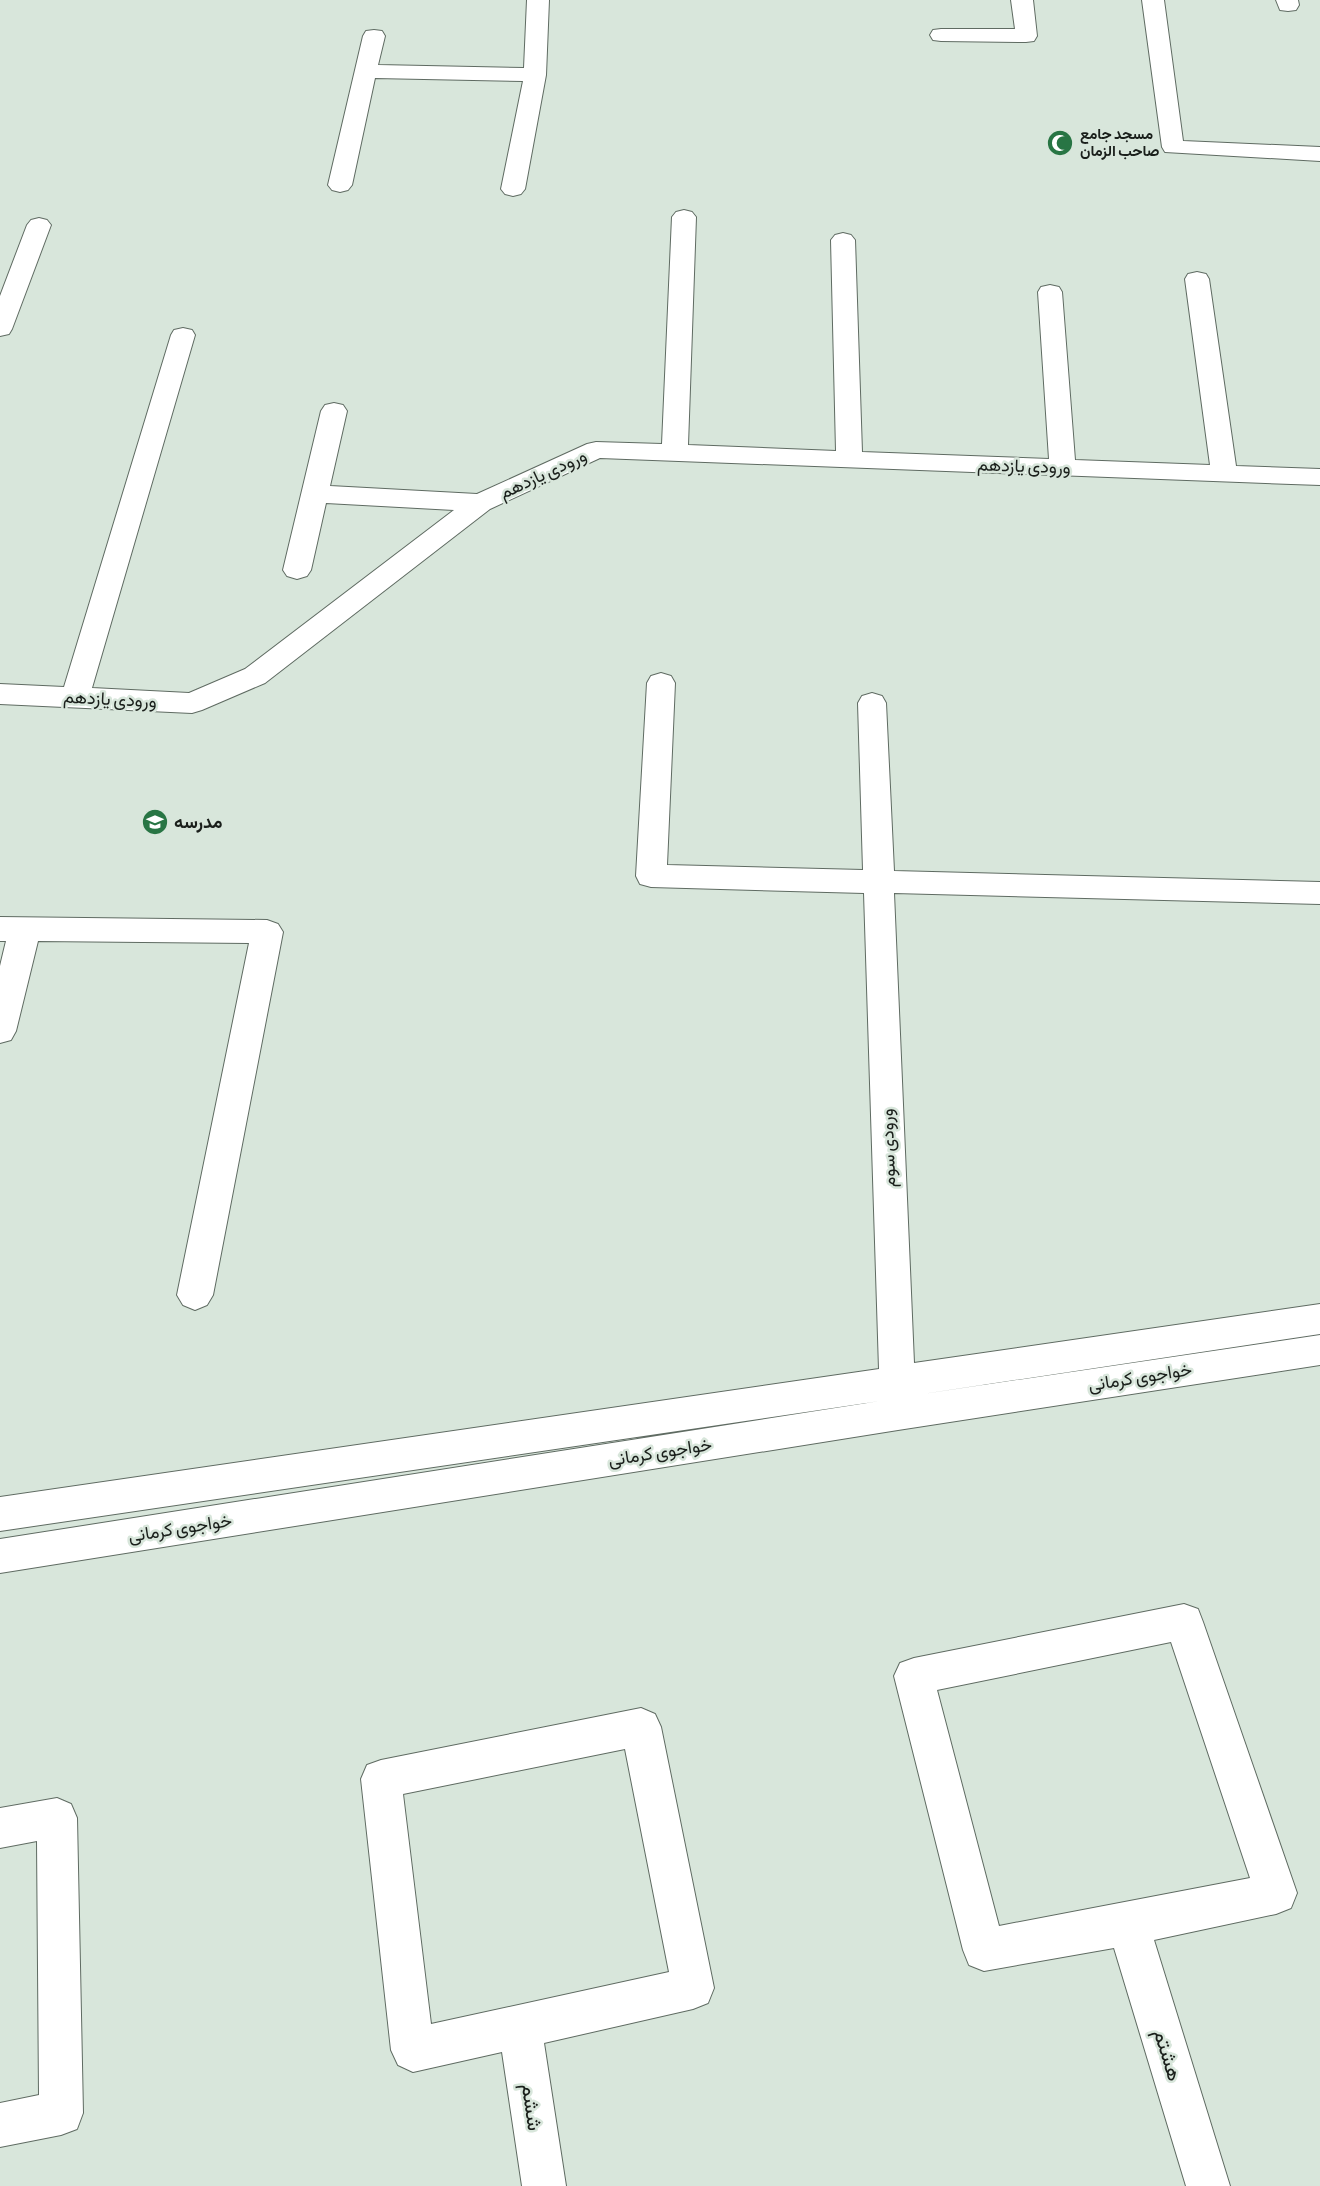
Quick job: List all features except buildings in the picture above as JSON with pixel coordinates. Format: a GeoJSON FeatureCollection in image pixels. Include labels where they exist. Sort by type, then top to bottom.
{"type":"FeatureCollection","features":[{"type":"Feature","properties":{"kind":"street"},"geometry":{"type":"LineString","coordinates":[[513,189],[535,75],[538,0]]}},
{"type":"Feature","properties":{"kind":"street"},"geometry":{"type":"LineString","coordinates":[[941,35],[1026,36],[1022,0]]}},
{"type":"Feature","properties":{"kind":"street"},"geometry":{"type":"LineString","coordinates":[[1153,0],[1173,147],[1320,154]]}},
{"type":"Feature","properties":{"kind":"street"},"geometry":{"type":"LineString","coordinates":[[340,185],[374,36]]}},
{"type":"Feature","properties":{"kind":"street"},"geometry":{"type":"LineString","coordinates":[[366,71],[535,75]]}},
{"type":"Feature","properties":{"kind":"street"},"geometry":{"type":"LineString","coordinates":[[675,453],[684,216]]}},
{"type":"Feature","properties":{"kind":"street"},"geometry":{"type":"LineString","coordinates":[[0,329],[39,225]]}},
{"type":"Feature","properties":{"kind":"street"},"geometry":{"type":"LineString","coordinates":[[843,240],[849,460]]}},
{"type":"Feature","properties":{"kind":"street"},"geometry":{"type":"LineString","coordinates":[[1197,279],[1224,474]]}},
{"type":"Feature","properties":{"kind":"street"},"geometry":{"type":"LineString","coordinates":[[1050,292],[1063,468]]}},
{"type":"Feature","properties":{"kind":"street"},"geometry":{"type":"LineString","coordinates":[[75,698],[183,335]]}},
{"type":"Feature","properties":{"kind":"street"},"geometry":{"type":"LineString","coordinates":[[297,570],[334,411]]}},
{"type":"Feature","properties":{"kind":"street","name":"ورودی یازدهم"},"geometry":{"type":"LineString","coordinates":[[0,694],[192,703],[255,676],[481,503],[596,450],[1320,477]]}},
{"type":"Feature","properties":{"kind":"street"},"geometry":{"type":"LineString","coordinates":[[314,494],[481,503]]}},
{"type":"Feature","properties":{"kind":"street"},"geometry":{"type":"LineString","coordinates":[[661,683],[651,876],[1320,893]]}},
{"type":"Feature","properties":{"kind":"street","name":"ورودی سوم"},"geometry":{"type":"LineString","coordinates":[[872,703],[898,1398]]}},
{"type":"Feature","properties":{"kind":"street"},"geometry":{"type":"LineString","coordinates":[[0,1031],[12,929],[267,932],[195,1295]]}},
{"type":"Feature","properties":{"kind":"street","name":"خواجوی کرمانی"},"geometry":{"type":"LineString","coordinates":[[0,1556],[898,1398],[1320,1319]]}},
{"type":"Feature","properties":{"kind":"street","name":"خواجوی کرمانی"},"geometry":{"type":"LineString","coordinates":[[0,1514],[898,1398],[1320,1350]]}},
{"type":"Feature","properties":{"kind":"street"},"geometry":{"type":"LineString","coordinates":[[1184,1622],[1276,1893],[1128,1924],[984,1950],[914,1676],[1184,1622]]}},
{"type":"Feature","properties":{"kind":"street"},"geometry":{"type":"LineString","coordinates":[[641,1727],[693,1988],[520,2028],[412,2050],[381,1779],[641,1727]]}},
{"type":"Feature","properties":{"kind":"street"},"geometry":{"type":"LineString","coordinates":[[0,1828],[57,1818],[61,2113],[0,2125]]}},
{"type":"Feature","properties":{"kind":"street","name":"هشتم"},"geometry":{"type":"LineString","coordinates":[[1128,1924],[1208,2186]]}},
{"type":"Feature","properties":{"kind":"street","name":"ششم"},"geometry":{"type":"LineString","coordinates":[[520,2028],[544,2186]]}},
{"type":"Feature","properties":{"kind":"place","name":"مسجد جامع صاحب الزمان"},"geometry":{"type":"Point","coordinates":[1060,143]}},
{"type":"Feature","properties":{"kind":"place","name":"مدرسه"},"geometry":{"type":"Point","coordinates":[155,822]}}]}
